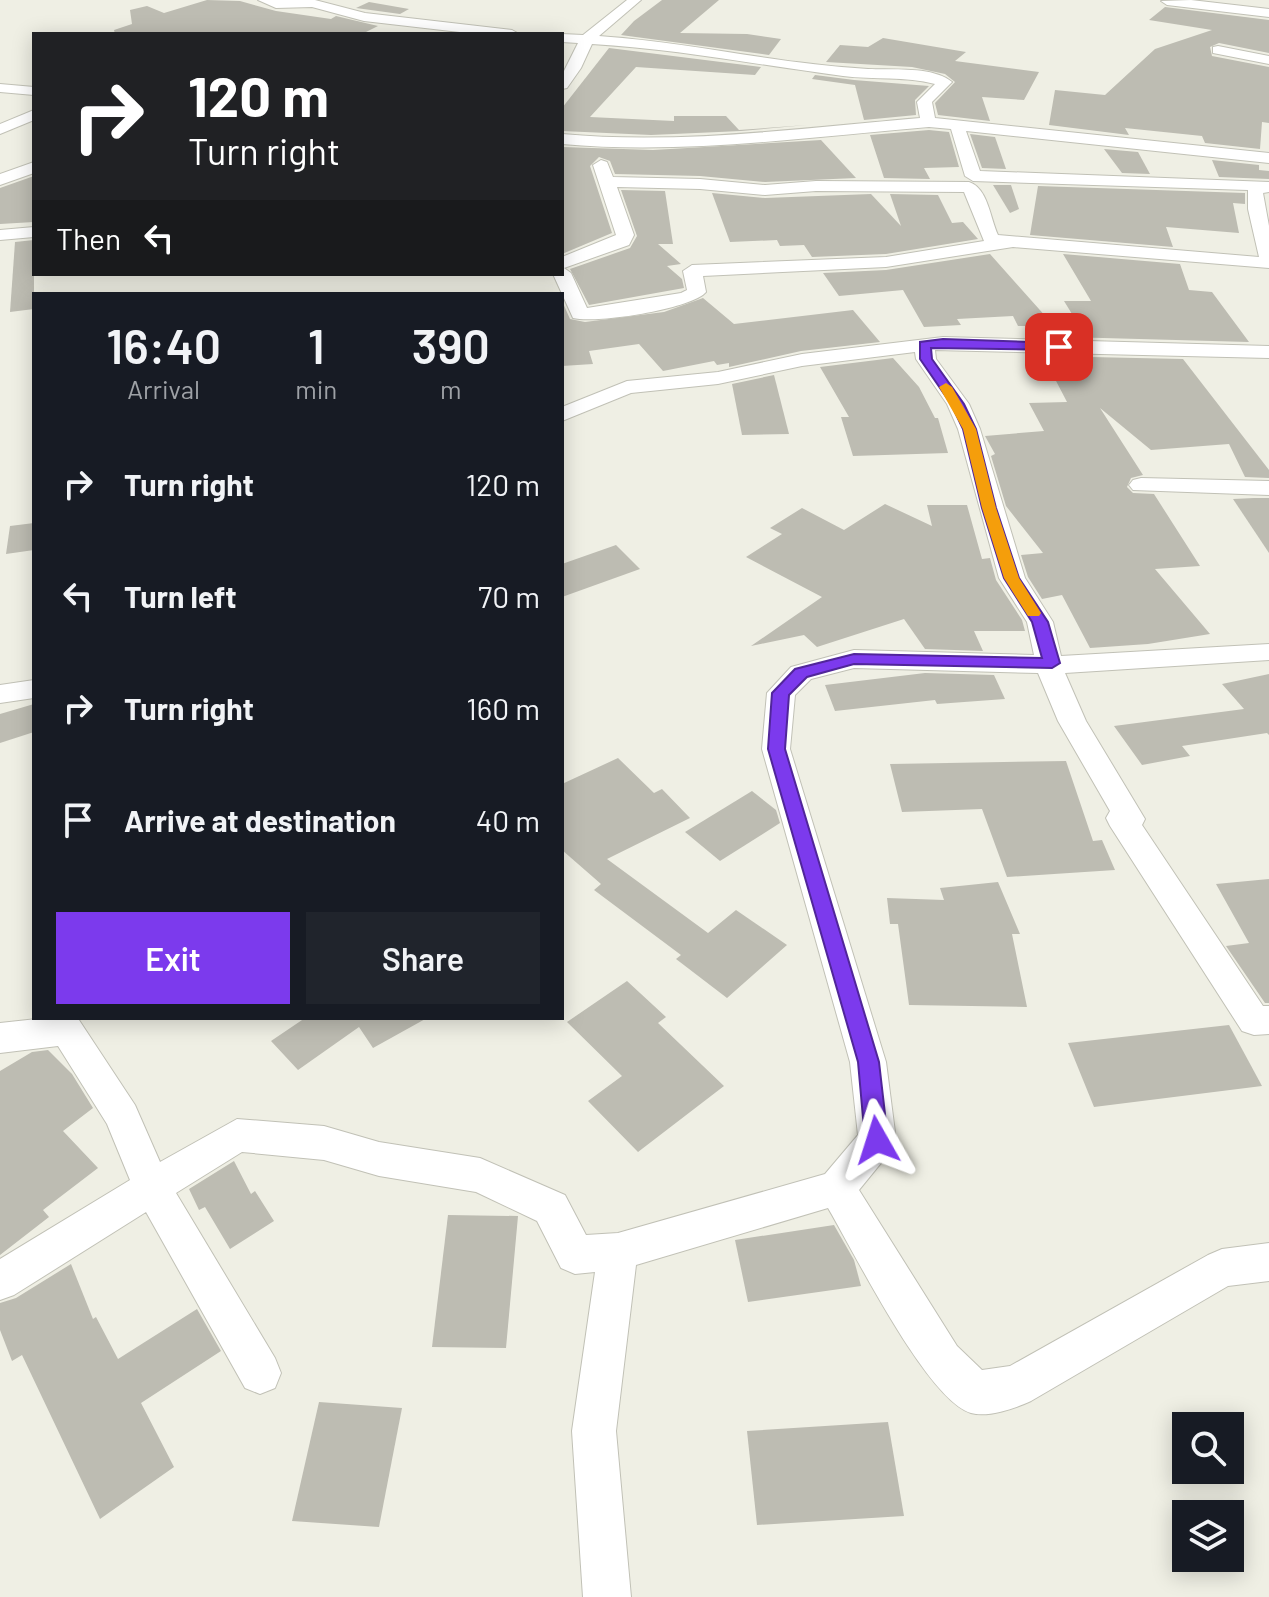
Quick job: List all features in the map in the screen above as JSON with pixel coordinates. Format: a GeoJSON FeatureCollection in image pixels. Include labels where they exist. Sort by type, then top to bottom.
{"type":"FeatureCollection","features":[{"type":"Feature","properties":{"kind":"street"},"geometry":{"type":"LineString","coordinates":[[264,0],[276,4],[312,3],[364,17],[495,32]]}},
{"type":"Feature","properties":{"kind":"street"},"geometry":{"type":"LineString","coordinates":[[564,82],[587,39],[635,0]]}},
{"type":"Feature","properties":{"kind":"street"},"geometry":{"type":"LineString","coordinates":[[1167,1],[1269,13]]}},
{"type":"Feature","properties":{"kind":"street"},"geometry":{"type":"LineString","coordinates":[[564,38],[645,43],[847,72],[932,77],[945,82],[924,101],[922,107],[929,122]]}},
{"type":"Feature","properties":{"kind":"street"},"geometry":{"type":"LineString","coordinates":[[1218,50],[1269,60]]}},
{"type":"Feature","properties":{"kind":"street"},"geometry":{"type":"LineString","coordinates":[[0,88],[32,91]]}},
{"type":"Feature","properties":{"kind":"street"},"geometry":{"type":"LineString","coordinates":[[0,129],[32,116]]}},
{"type":"Feature","properties":{"kind":"street"},"geometry":{"type":"LineString","coordinates":[[564,139],[604,143],[803,135],[929,122],[1269,158]]}},
{"type":"Feature","properties":{"kind":"street"},"geometry":{"type":"LineString","coordinates":[[957,125],[973,176],[1264,187]]}},
{"type":"Feature","properties":{"kind":"street"},"geometry":{"type":"LineString","coordinates":[[564,262],[623,241],[625,235],[599,157],[604,143]]}},
{"type":"Feature","properties":{"kind":"street"},"geometry":{"type":"LineString","coordinates":[[4,160],[32,167]]}},
{"type":"Feature","properties":{"kind":"street"},"geometry":{"type":"LineString","coordinates":[[0,180],[32,168]]}},
{"type":"Feature","properties":{"kind":"street"},"geometry":{"type":"LineString","coordinates":[[605,182],[700,184],[765,190],[816,186],[969,187],[978,201],[985,230],[991,239],[1269,263],[1264,228],[1255,209],[1255,192],[1264,187]]}},
{"type":"Feature","properties":{"kind":"street"},"geometry":{"type":"LineString","coordinates":[[0,235],[32,232]]}},
{"type":"Feature","properties":{"kind":"street"},"geometry":{"type":"LineString","coordinates":[[563,276],[580,314],[597,314],[686,298],[697,292],[692,271],[886,262],[1018,242]]}},
{"type":"Feature","properties":{"kind":"street"},"geometry":{"type":"LineString","coordinates":[[564,414],[627,387],[718,378],[802,360],[896,348],[925,352],[943,343],[1269,352]]}},
{"type":"Feature","properties":{"kind":"street"},"geometry":{"type":"LineString","coordinates":[[925,352],[958,404],[969,429],[989,508],[1012,578],[1040,622],[1052,663],[1052,676],[1072,721],[1130,819],[1121,818],[1254,1021],[1269,1020]]}},
{"type":"Feature","properties":{"kind":"street"},"geometry":{"type":"LineString","coordinates":[[1141,485],[1269,488]]}},
{"type":"Feature","properties":{"kind":"street"},"geometry":{"type":"LineString","coordinates":[[0,1281],[237,1135],[324,1143],[379,1159],[480,1175],[551,1208],[575,1255],[618,1252],[837,1188],[877,1140],[868,1062],[776,749],[781,693],[801,673],[854,659],[1080,665],[1269,652]]}},
{"type":"Feature","properties":{"kind":"street"},"geometry":{"type":"LineString","coordinates":[[0,694],[32,689]]}},
{"type":"Feature","properties":{"kind":"street"},"geometry":{"type":"LineString","coordinates":[[0,1038],[67,1030],[122,1116],[153,1189],[260,1373]]}},
{"type":"Feature","properties":{"kind":"street"},"geometry":{"type":"LineString","coordinates":[[837,1188],[942,1361],[975,1393],[1016,1386],[1222,1268],[1269,1262]]}},
{"type":"Feature","properties":{"kind":"street"},"geometry":{"type":"LineString","coordinates":[[607,1597],[594,1431],[618,1252]]}},
{"type":"Feature","properties":{"kind":"building"},"geometry":{"type":"Polygon","coordinates":[[[207,0],[240,1],[276,11],[331,19],[336,16],[378,26],[366,32],[114,32],[132,24],[130,10],[147,6],[164,13],[207,0]]]}},
{"type":"Feature","properties":{"kind":"building"},"geometry":{"type":"Polygon","coordinates":[[[662,0],[719,0],[680,33],[747,34],[781,39],[769,55],[621,35],[662,0]]]}},
{"type":"Feature","properties":{"kind":"building"},"geometry":{"type":"Polygon","coordinates":[[[369,2],[409,9],[400,14],[356,8],[369,2]]]}},
{"type":"Feature","properties":{"kind":"building"},"geometry":{"type":"Polygon","coordinates":[[[1165,7],[1269,20],[1269,53],[1219,43],[1210,47],[1212,56],[1269,67],[1269,123],[1262,122],[1260,149],[1205,143],[1202,136],[1125,128],[1129,135],[1049,125],[1055,90],[1105,95],[1155,49],[1212,30],[1149,20],[1165,7]]]}},
{"type":"Feature","properties":{"kind":"building"},"geometry":{"type":"Polygon","coordinates":[[[883,38],[966,52],[955,61],[1039,72],[1024,100],[982,97],[990,121],[938,115],[935,103],[955,82],[945,74],[912,67],[826,62],[840,45],[868,47],[883,38]]]}},
{"type":"Feature","properties":{"kind":"building"},"geometry":{"type":"Polygon","coordinates":[[[609,48],[761,67],[755,75],[636,67],[590,117],[674,121],[674,116],[726,116],[739,130],[807,125],[741,131],[651,135],[564,131],[564,105],[609,48]]]}},
{"type":"Feature","properties":{"kind":"building"},"geometry":{"type":"Polygon","coordinates":[[[815,75],[929,86],[915,100],[916,115],[864,120],[855,85],[812,79],[815,75]]]}},
{"type":"Feature","properties":{"kind":"building"},"geometry":{"type":"Polygon","coordinates":[[[929,130],[949,132],[959,167],[924,168],[930,179],[884,178],[870,135],[929,130]]]}},
{"type":"Feature","properties":{"kind":"building"},"geometry":{"type":"Polygon","coordinates":[[[970,134],[995,137],[1006,169],[982,168],[970,134]]]}},
{"type":"Feature","properties":{"kind":"building"},"geometry":{"type":"Polygon","coordinates":[[[821,140],[856,178],[765,182],[700,176],[615,174],[610,161],[599,157],[590,166],[612,233],[564,253],[564,147],[653,150],[821,140]]]}},
{"type":"Feature","properties":{"kind":"building"},"geometry":{"type":"Polygon","coordinates":[[[1104,149],[1138,152],[1150,174],[1122,173],[1104,149]]]}},
{"type":"Feature","properties":{"kind":"building"},"geometry":{"type":"Polygon","coordinates":[[[1212,160],[1259,165],[1259,170],[1269,171],[1269,179],[1219,177],[1212,160]]]}},
{"type":"Feature","properties":{"kind":"building"},"geometry":{"type":"Polygon","coordinates":[[[32,177],[32,222],[0,224],[0,188],[32,177]]]}},
{"type":"Feature","properties":{"kind":"building"},"geometry":{"type":"Polygon","coordinates":[[[993,185],[1011,185],[1019,209],[1010,213],[993,185]]]}},
{"type":"Feature","properties":{"kind":"building"},"geometry":{"type":"Polygon","coordinates":[[[1038,186],[1245,193],[1245,204],[1233,203],[1239,233],[1166,227],[1173,247],[1030,235],[1038,186]]]}},
{"type":"Feature","properties":{"kind":"building"},"geometry":{"type":"Polygon","coordinates":[[[621,190],[665,191],[673,244],[658,244],[681,264],[667,266],[682,279],[684,288],[589,305],[570,269],[630,248],[637,236],[621,190]]]}},
{"type":"Feature","properties":{"kind":"building"},"geometry":{"type":"Polygon","coordinates":[[[712,193],[765,198],[871,194],[901,226],[890,194],[938,195],[952,223],[963,222],[978,239],[886,254],[812,257],[804,245],[780,246],[777,240],[730,242],[712,193]]]}},
{"type":"Feature","properties":{"kind":"building"},"geometry":{"type":"Polygon","coordinates":[[[32,240],[34,292],[32,309],[10,312],[15,242],[32,240]]]}},
{"type":"Feature","properties":{"kind":"building"},"geometry":{"type":"Polygon","coordinates":[[[990,254],[1064,337],[1031,336],[1025,326],[1018,326],[1013,316],[957,319],[961,325],[924,327],[903,290],[839,296],[823,273],[886,270],[990,254]]]}},
{"type":"Feature","properties":{"kind":"building"},"geometry":{"type":"Polygon","coordinates":[[[1063,254],[1180,264],[1189,290],[1212,292],[1249,342],[1066,337],[1080,327],[1064,301],[1091,301],[1063,254]]]}},
{"type":"Feature","properties":{"kind":"building"},"geometry":{"type":"Polygon","coordinates":[[[703,298],[734,324],[853,310],[880,342],[801,351],[729,367],[729,363],[717,365],[714,361],[663,371],[639,344],[589,351],[593,364],[564,366],[564,306],[570,319],[585,322],[664,312],[703,298]]]}},
{"type":"Feature","properties":{"kind":"building"},"geometry":{"type":"Polygon","coordinates":[[[1043,356],[1183,359],[1269,470],[1269,478],[1245,477],[1229,444],[1151,450],[1100,408],[1143,475],[1131,478],[1127,487],[1133,493],[1154,494],[1200,566],[1155,569],[1210,634],[1148,644],[1090,648],[1062,595],[1042,599],[1028,577],[1021,555],[1043,553],[1006,506],[991,456],[995,454],[985,436],[1044,431],[1029,403],[1067,402],[1043,356]]]}},
{"type":"Feature","properties":{"kind":"building"},"geometry":{"type":"Polygon","coordinates":[[[893,358],[919,387],[935,418],[938,418],[948,453],[853,456],[841,417],[849,417],[820,367],[893,358]]]}},
{"type":"Feature","properties":{"kind":"building"},"geometry":{"type":"Polygon","coordinates":[[[774,375],[789,434],[742,435],[732,384],[774,375]]]}},
{"type":"Feature","properties":{"kind":"building"},"geometry":{"type":"Polygon","coordinates":[[[1269,498],[1269,553],[1233,499],[1269,498]]]}},
{"type":"Feature","properties":{"kind":"building"},"geometry":{"type":"Polygon","coordinates":[[[885,504],[932,526],[927,505],[967,505],[982,559],[990,558],[996,580],[1022,620],[1025,631],[974,631],[983,651],[925,649],[904,619],[817,647],[804,635],[751,646],[822,597],[746,557],[782,534],[770,528],[802,508],[844,530],[885,504]]]}},
{"type":"Feature","properties":{"kind":"building"},"geometry":{"type":"Polygon","coordinates":[[[32,523],[32,550],[6,554],[10,526],[32,523]]]}},
{"type":"Feature","properties":{"kind":"building"},"geometry":{"type":"Polygon","coordinates":[[[616,545],[640,569],[564,596],[564,563],[616,545]]]}},
{"type":"Feature","properties":{"kind":"building"},"geometry":{"type":"Polygon","coordinates":[[[925,673],[994,675],[1005,699],[937,704],[935,700],[835,711],[825,685],[925,673]]]}},
{"type":"Feature","properties":{"kind":"building"},"geometry":{"type":"Polygon","coordinates":[[[1269,674],[1269,735],[1182,746],[1190,756],[1142,765],[1114,726],[1244,709],[1222,684],[1269,674]]]}},
{"type":"Feature","properties":{"kind":"building"},"geometry":{"type":"Polygon","coordinates":[[[32,705],[32,733],[0,743],[0,714],[32,705]]]}},
{"type":"Feature","properties":{"kind":"building"},"geometry":{"type":"Polygon","coordinates":[[[618,758],[654,793],[662,789],[690,818],[607,859],[708,933],[736,910],[787,945],[727,998],[676,959],[681,955],[594,890],[601,884],[564,852],[564,783],[618,758]]]}},
{"type":"Feature","properties":{"kind":"building"},"geometry":{"type":"Polygon","coordinates":[[[1066,761],[1093,841],[1102,840],[1115,870],[1007,877],[982,809],[902,812],[890,764],[1066,761]]]}},
{"type":"Feature","properties":{"kind":"building"},"geometry":{"type":"Polygon","coordinates":[[[752,791],[776,810],[780,823],[720,861],[685,832],[752,791]]]}},
{"type":"Feature","properties":{"kind":"building"},"geometry":{"type":"Polygon","coordinates":[[[1269,879],[1269,1003],[1265,1003],[1226,946],[1249,943],[1216,884],[1269,879]]]}},
{"type":"Feature","properties":{"kind":"building"},"geometry":{"type":"Polygon","coordinates":[[[998,882],[1020,934],[1012,934],[1027,1007],[909,1005],[898,924],[890,924],[887,898],[944,900],[940,888],[998,882]]]}},
{"type":"Feature","properties":{"kind":"building"},"geometry":{"type":"Polygon","coordinates":[[[627,981],[666,1017],[658,1023],[724,1086],[638,1152],[588,1101],[622,1076],[567,1022],[627,981]]]}},
{"type":"Feature","properties":{"kind":"building"},"geometry":{"type":"Polygon","coordinates":[[[302,1020],[423,1020],[373,1048],[359,1027],[298,1070],[271,1041],[302,1020]]]}},
{"type":"Feature","properties":{"kind":"building"},"geometry":{"type":"Polygon","coordinates":[[[1229,1025],[1262,1086],[1094,1107],[1068,1043],[1229,1025]]]}},
{"type":"Feature","properties":{"kind":"building"},"geometry":{"type":"Polygon","coordinates":[[[48,1050],[72,1074],[93,1108],[63,1131],[98,1168],[43,1210],[49,1217],[0,1255],[0,1071],[32,1052],[48,1050]]]}},
{"type":"Feature","properties":{"kind":"building"},"geometry":{"type":"Polygon","coordinates":[[[234,1161],[251,1194],[255,1191],[274,1221],[230,1249],[205,1207],[199,1210],[189,1189],[234,1161]]]}},
{"type":"Feature","properties":{"kind":"building"},"geometry":{"type":"Polygon","coordinates":[[[448,1215],[518,1216],[506,1348],[432,1347],[448,1215]]]}},
{"type":"Feature","properties":{"kind":"building"},"geometry":{"type":"Polygon","coordinates":[[[834,1225],[854,1260],[861,1286],[748,1302],[735,1240],[834,1225]]]}},
{"type":"Feature","properties":{"kind":"building"},"geometry":{"type":"Polygon","coordinates":[[[71,1264],[93,1319],[96,1317],[118,1359],[197,1309],[221,1351],[141,1403],[174,1467],[100,1519],[22,1355],[12,1361],[0,1330],[0,1303],[16,1298],[71,1264]]]}},
{"type":"Feature","properties":{"kind":"building"},"geometry":{"type":"Polygon","coordinates":[[[319,1402],[402,1408],[379,1527],[292,1521],[319,1402]]]}},
{"type":"Feature","properties":{"kind":"building"},"geometry":{"type":"Polygon","coordinates":[[[888,1422],[904,1516],[757,1525],[747,1431],[888,1422]]]}},
{"type":"Feature","properties":{"kind":"slow traffic"},"geometry":{"type":"LineString","coordinates":[[946,387],[969,429],[989,508],[1012,578],[1033,613]]}},
{"type":"Feature","properties":{"kind":"route"},"geometry":{"type":"LineString","coordinates":[[877,1140],[868,1062],[776,749],[781,693],[801,673],[854,659],[1052,663],[1040,622],[1012,578],[989,508],[969,429],[958,404],[926,359],[925,345],[1059,347]]}}]}
